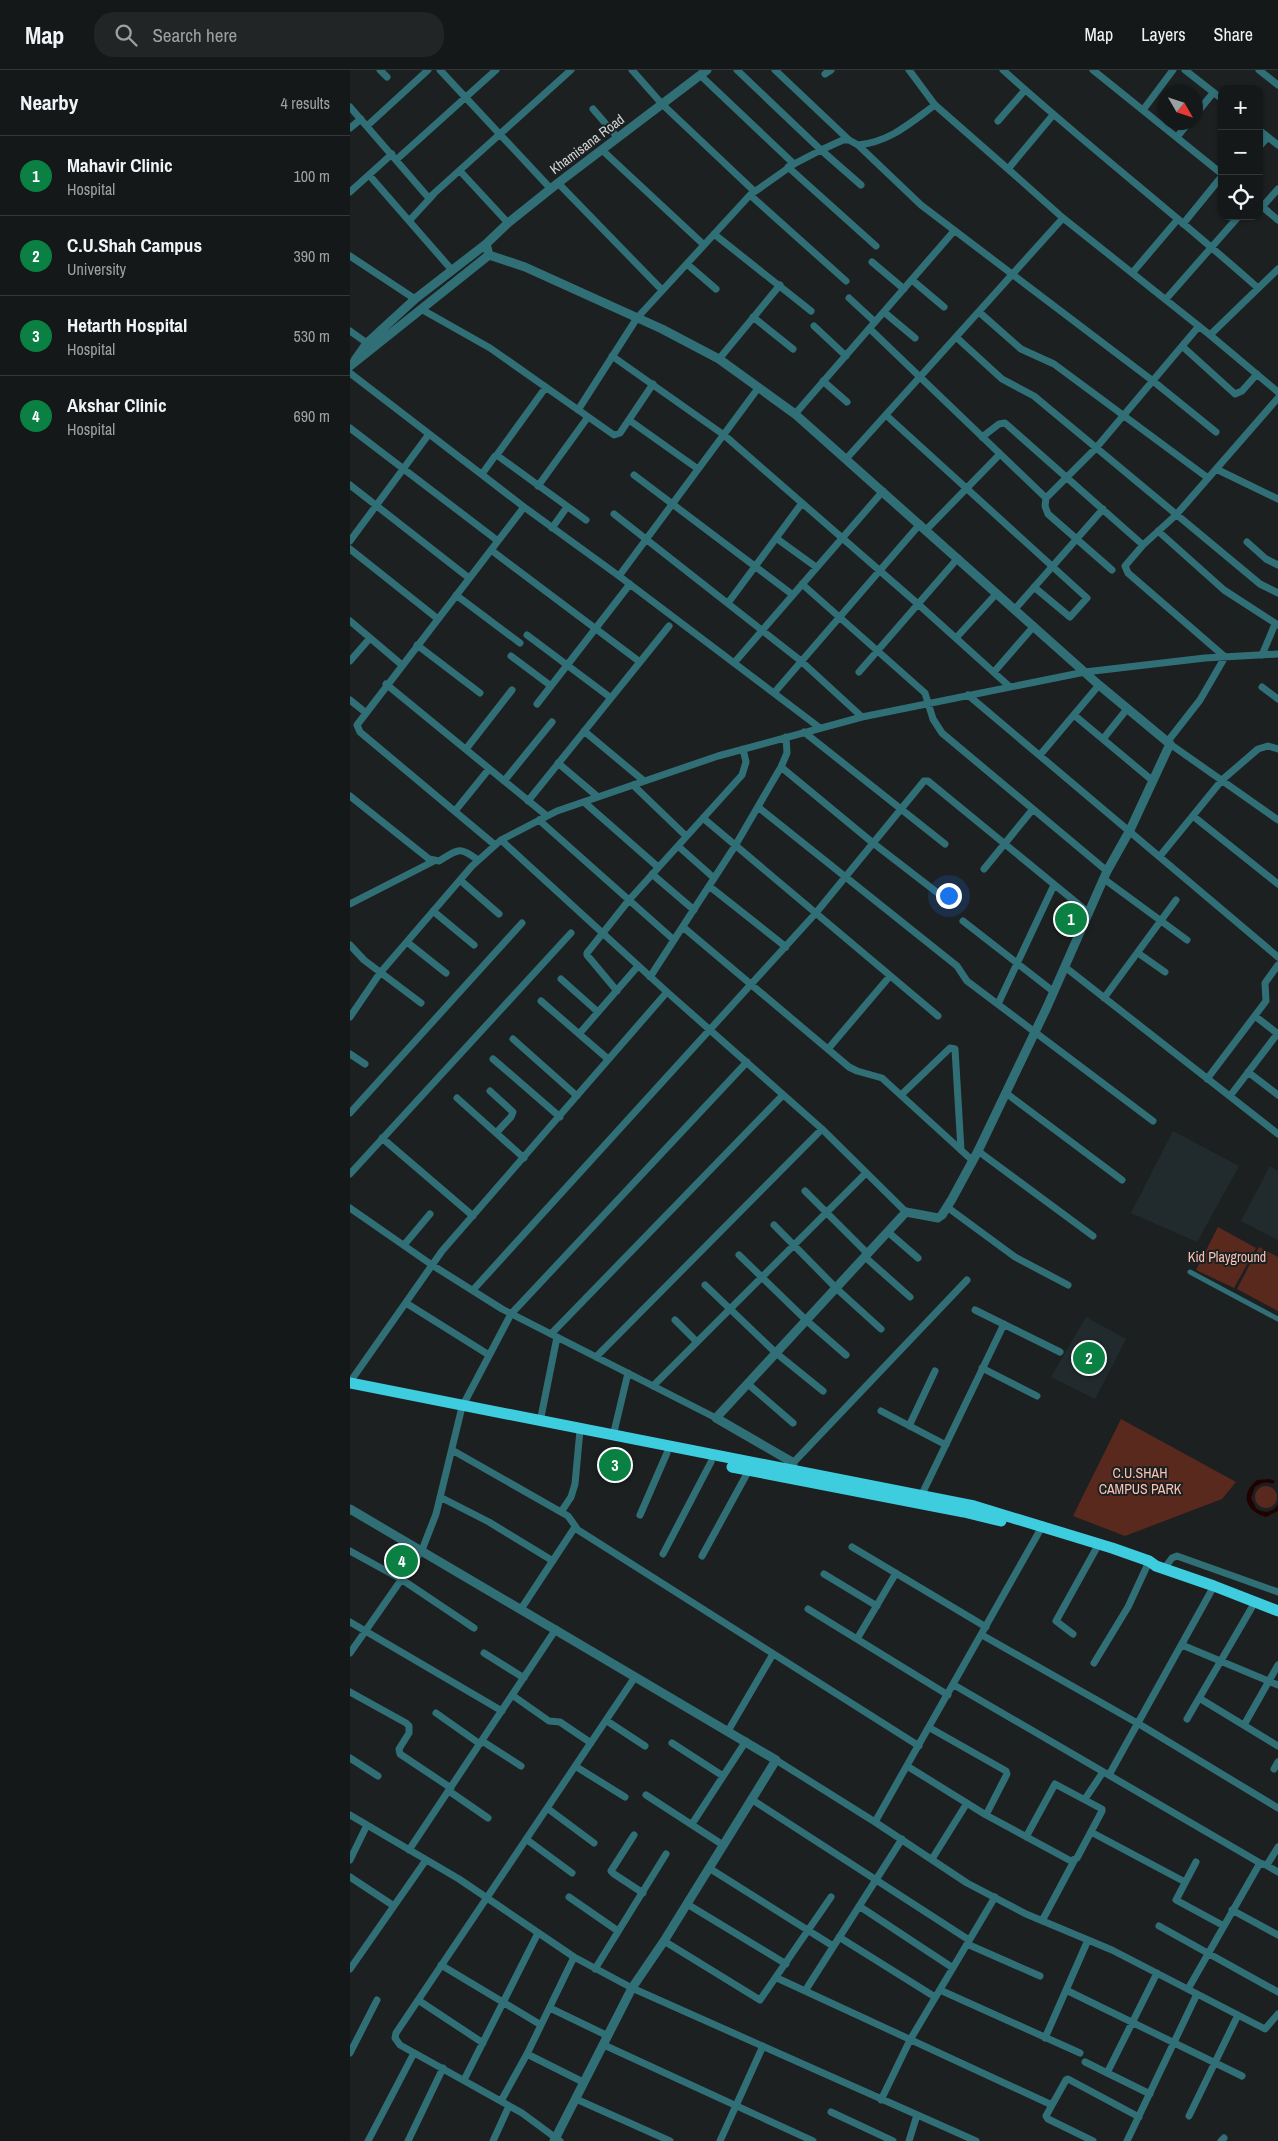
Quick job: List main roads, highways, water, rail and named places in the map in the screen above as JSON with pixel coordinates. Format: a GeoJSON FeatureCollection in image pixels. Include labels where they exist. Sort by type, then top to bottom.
{"type":"FeatureCollection","features":[{"type":"Feature","properties":{"kind":"highway"},"geometry":{"type":"LineString","coordinates":[[350,1383],[461,1410],[1041,1529],[1121,1551],[1149,1561],[1156,1567]]}},
{"type":"Feature","properties":{"kind":"highway"},"geometry":{"type":"LineString","coordinates":[[350,1392],[540,1422],[579,1433],[613,1436],[791,1467],[974,1506],[1096,1550],[1214,1586],[1278,1611]]}},
{"type":"Feature","properties":{"kind":"place","name":"Mahavir Clinic"},"geometry":{"type":"Point","coordinates":[1071,919]}},
{"type":"Feature","properties":{"kind":"place","name":"C.U.Shah Campus"},"geometry":{"type":"Point","coordinates":[1089,1358]}},
{"type":"Feature","properties":{"kind":"place","name":"Hetarth Hospital"},"geometry":{"type":"Point","coordinates":[615,1465]}},
{"type":"Feature","properties":{"kind":"place","name":"Akshar Clinic"},"geometry":{"type":"Point","coordinates":[402,1561]}},
{"type":"Feature","properties":{"kind":"park label","name":"Kid Playground"},"geometry":{"type":"Point","coordinates":[1227,1257]}},
{"type":"Feature","properties":{"kind":"park label","name":"C.U.SHAH CAMPUS PARK"},"geometry":{"type":"Point","coordinates":[1140,1482]}}]}
